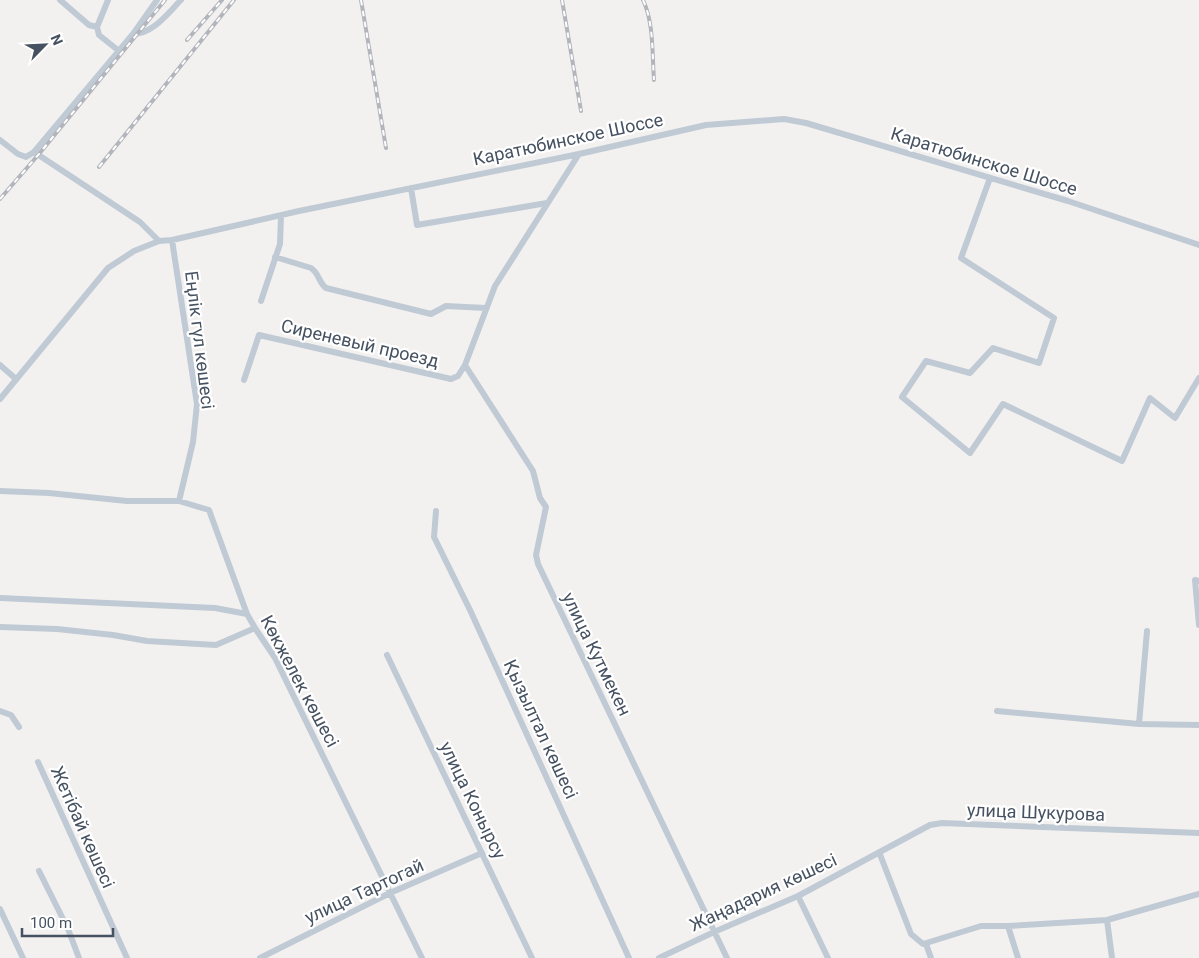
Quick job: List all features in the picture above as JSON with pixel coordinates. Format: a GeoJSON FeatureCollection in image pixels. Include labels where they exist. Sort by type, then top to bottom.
{"type":"FeatureCollection","features":[{"type":"Feature","properties":{"kind":"street"},"geometry":{"type":"LineString","coordinates":[[60,0],[89,25],[97,27]]}},
{"type":"Feature","properties":{"kind":"street"},"geometry":{"type":"LineString","coordinates":[[108,0],[97,27],[99,35],[119,51]]}},
{"type":"Feature","properties":{"kind":"street"},"geometry":{"type":"LineString","coordinates":[[0,140],[18,154],[26,157],[34,152],[133,34],[156,0]]}},
{"type":"Feature","properties":{"kind":"street"},"geometry":{"type":"LineString","coordinates":[[133,34],[142,33],[152,28],[181,0]]}},
{"type":"Feature","properties":{"kind":"street","name":"Каратюбинское Шоссе"},"geometry":{"type":"LineString","coordinates":[[0,399],[108,268],[134,251],[159,241],[172,240],[410,188],[579,154],[706,125],[784,119],[815,126],[1068,201],[1199,245]]}},
{"type":"Feature","properties":{"kind":"street"},"geometry":{"type":"LineString","coordinates":[[34,152],[140,222],[159,241]]}},
{"type":"Feature","properties":{"kind":"street"},"geometry":{"type":"LineString","coordinates":[[465,365],[494,286],[579,154]]}},
{"type":"Feature","properties":{"kind":"street"},"geometry":{"type":"LineString","coordinates":[[990,178],[961,258],[1054,318],[1038,363],[993,348],[970,373],[926,361],[902,397],[970,453],[1004,404],[1122,461],[1150,398],[1175,418],[1199,378]]}},
{"type":"Feature","properties":{"kind":"street"},"geometry":{"type":"LineString","coordinates":[[410,188],[418,225],[547,203]]}},
{"type":"Feature","properties":{"kind":"street"},"geometry":{"type":"LineString","coordinates":[[261,301],[280,244],[281,216]]}},
{"type":"Feature","properties":{"kind":"street","name":"Еңлік гүл көшесі"},"geometry":{"type":"LineString","coordinates":[[172,240],[183,324],[197,404],[193,442],[179,501]]}},
{"type":"Feature","properties":{"kind":"street"},"geometry":{"type":"LineString","coordinates":[[275,257],[315,270],[323,286],[326,288],[431,314],[446,306],[486,308]]}},
{"type":"Feature","properties":{"kind":"street","name":"Сиреневый проезд"},"geometry":{"type":"LineString","coordinates":[[244,380],[258,335],[451,380],[458,376],[465,365]]}},
{"type":"Feature","properties":{"kind":"street"},"geometry":{"type":"LineString","coordinates":[[0,365],[16,379]]}},
{"type":"Feature","properties":{"kind":"street","name":"улица Кутмекен"},"geometry":{"type":"LineString","coordinates":[[465,365],[533,470],[540,498],[546,507],[536,555],[538,564],[727,958]]}},
{"type":"Feature","properties":{"kind":"street"},"geometry":{"type":"LineString","coordinates":[[0,491],[14,490],[128,501],[179,501],[210,510],[247,614]]}},
{"type":"Feature","properties":{"kind":"street","name":"Қызылтал көшесі"},"geometry":{"type":"LineString","coordinates":[[436,511],[434,537],[470,610],[629,958]]}},
{"type":"Feature","properties":{"kind":"street"},"geometry":{"type":"LineString","coordinates":[[1199,581],[1195,580],[1199,625]]}},
{"type":"Feature","properties":{"kind":"street","name":"Көкжелек көшесі"},"geometry":{"type":"LineString","coordinates":[[0,598],[215,608],[247,614],[274,658],[422,958]]}},
{"type":"Feature","properties":{"kind":"street"},"geometry":{"type":"LineString","coordinates":[[0,627],[57,629],[147,641],[216,645],[255,628]]}},
{"type":"Feature","properties":{"kind":"street"},"geometry":{"type":"LineString","coordinates":[[1139,724],[1147,631]]}},
{"type":"Feature","properties":{"kind":"street","name":"улица Конырсу"},"geometry":{"type":"LineString","coordinates":[[387,655],[532,958]]}},
{"type":"Feature","properties":{"kind":"street"},"geometry":{"type":"LineString","coordinates":[[0,711],[11,715],[19,727]]}},
{"type":"Feature","properties":{"kind":"street"},"geometry":{"type":"LineString","coordinates":[[998,711],[1139,724],[1199,725]]}},
{"type":"Feature","properties":{"kind":"street","name":"Жетібай көшесі"},"geometry":{"type":"LineString","coordinates":[[38,762],[127,958]]}},
{"type":"Feature","properties":{"kind":"street","name":"улица Шукурова"},"geometry":{"type":"LineString","coordinates":[[879,852],[924,827],[936,824],[1199,833]]}},
{"type":"Feature","properties":{"kind":"street"},"geometry":{"type":"LineString","coordinates":[[879,852],[911,934],[920,943],[926,944],[981,926],[1106,920],[1199,894]]}},
{"type":"Feature","properties":{"kind":"street","name":"Жаңадария көшесі"},"geometry":{"type":"LineString","coordinates":[[658,958],[798,896],[879,852]]}},
{"type":"Feature","properties":{"kind":"street","name":"улица Тартогай"},"geometry":{"type":"LineString","coordinates":[[260,958],[390,893],[482,853]]}},
{"type":"Feature","properties":{"kind":"street"},"geometry":{"type":"LineString","coordinates":[[39,871],[68,929],[80,958]]}},
{"type":"Feature","properties":{"kind":"street"},"geometry":{"type":"LineString","coordinates":[[798,896],[828,958]]}},
{"type":"Feature","properties":{"kind":"street"},"geometry":{"type":"LineString","coordinates":[[0,909],[23,958]]}},
{"type":"Feature","properties":{"kind":"street"},"geometry":{"type":"LineString","coordinates":[[1106,920],[1112,958]]}},
{"type":"Feature","properties":{"kind":"street"},"geometry":{"type":"LineString","coordinates":[[1008,926],[1018,958]]}},
{"type":"Feature","properties":{"kind":"street"},"geometry":{"type":"LineString","coordinates":[[926,944],[931,958]]}},
{"type":"Feature","properties":{"kind":"railway"},"geometry":{"type":"LineString","coordinates":[[0,199],[165,0]]}},
{"type":"Feature","properties":{"kind":"railway"},"geometry":{"type":"LineString","coordinates":[[187,40],[222,0]]}},
{"type":"Feature","properties":{"kind":"railway"},"geometry":{"type":"LineString","coordinates":[[99,167],[234,0]]}},
{"type":"Feature","properties":{"kind":"railway"},"geometry":{"type":"LineString","coordinates":[[361,0],[386,148]]}},
{"type":"Feature","properties":{"kind":"railway"},"geometry":{"type":"LineString","coordinates":[[562,0],[581,111]]}},
{"type":"Feature","properties":{"kind":"railway"},"geometry":{"type":"LineString","coordinates":[[643,0],[651,29],[654,80]]}}]}
